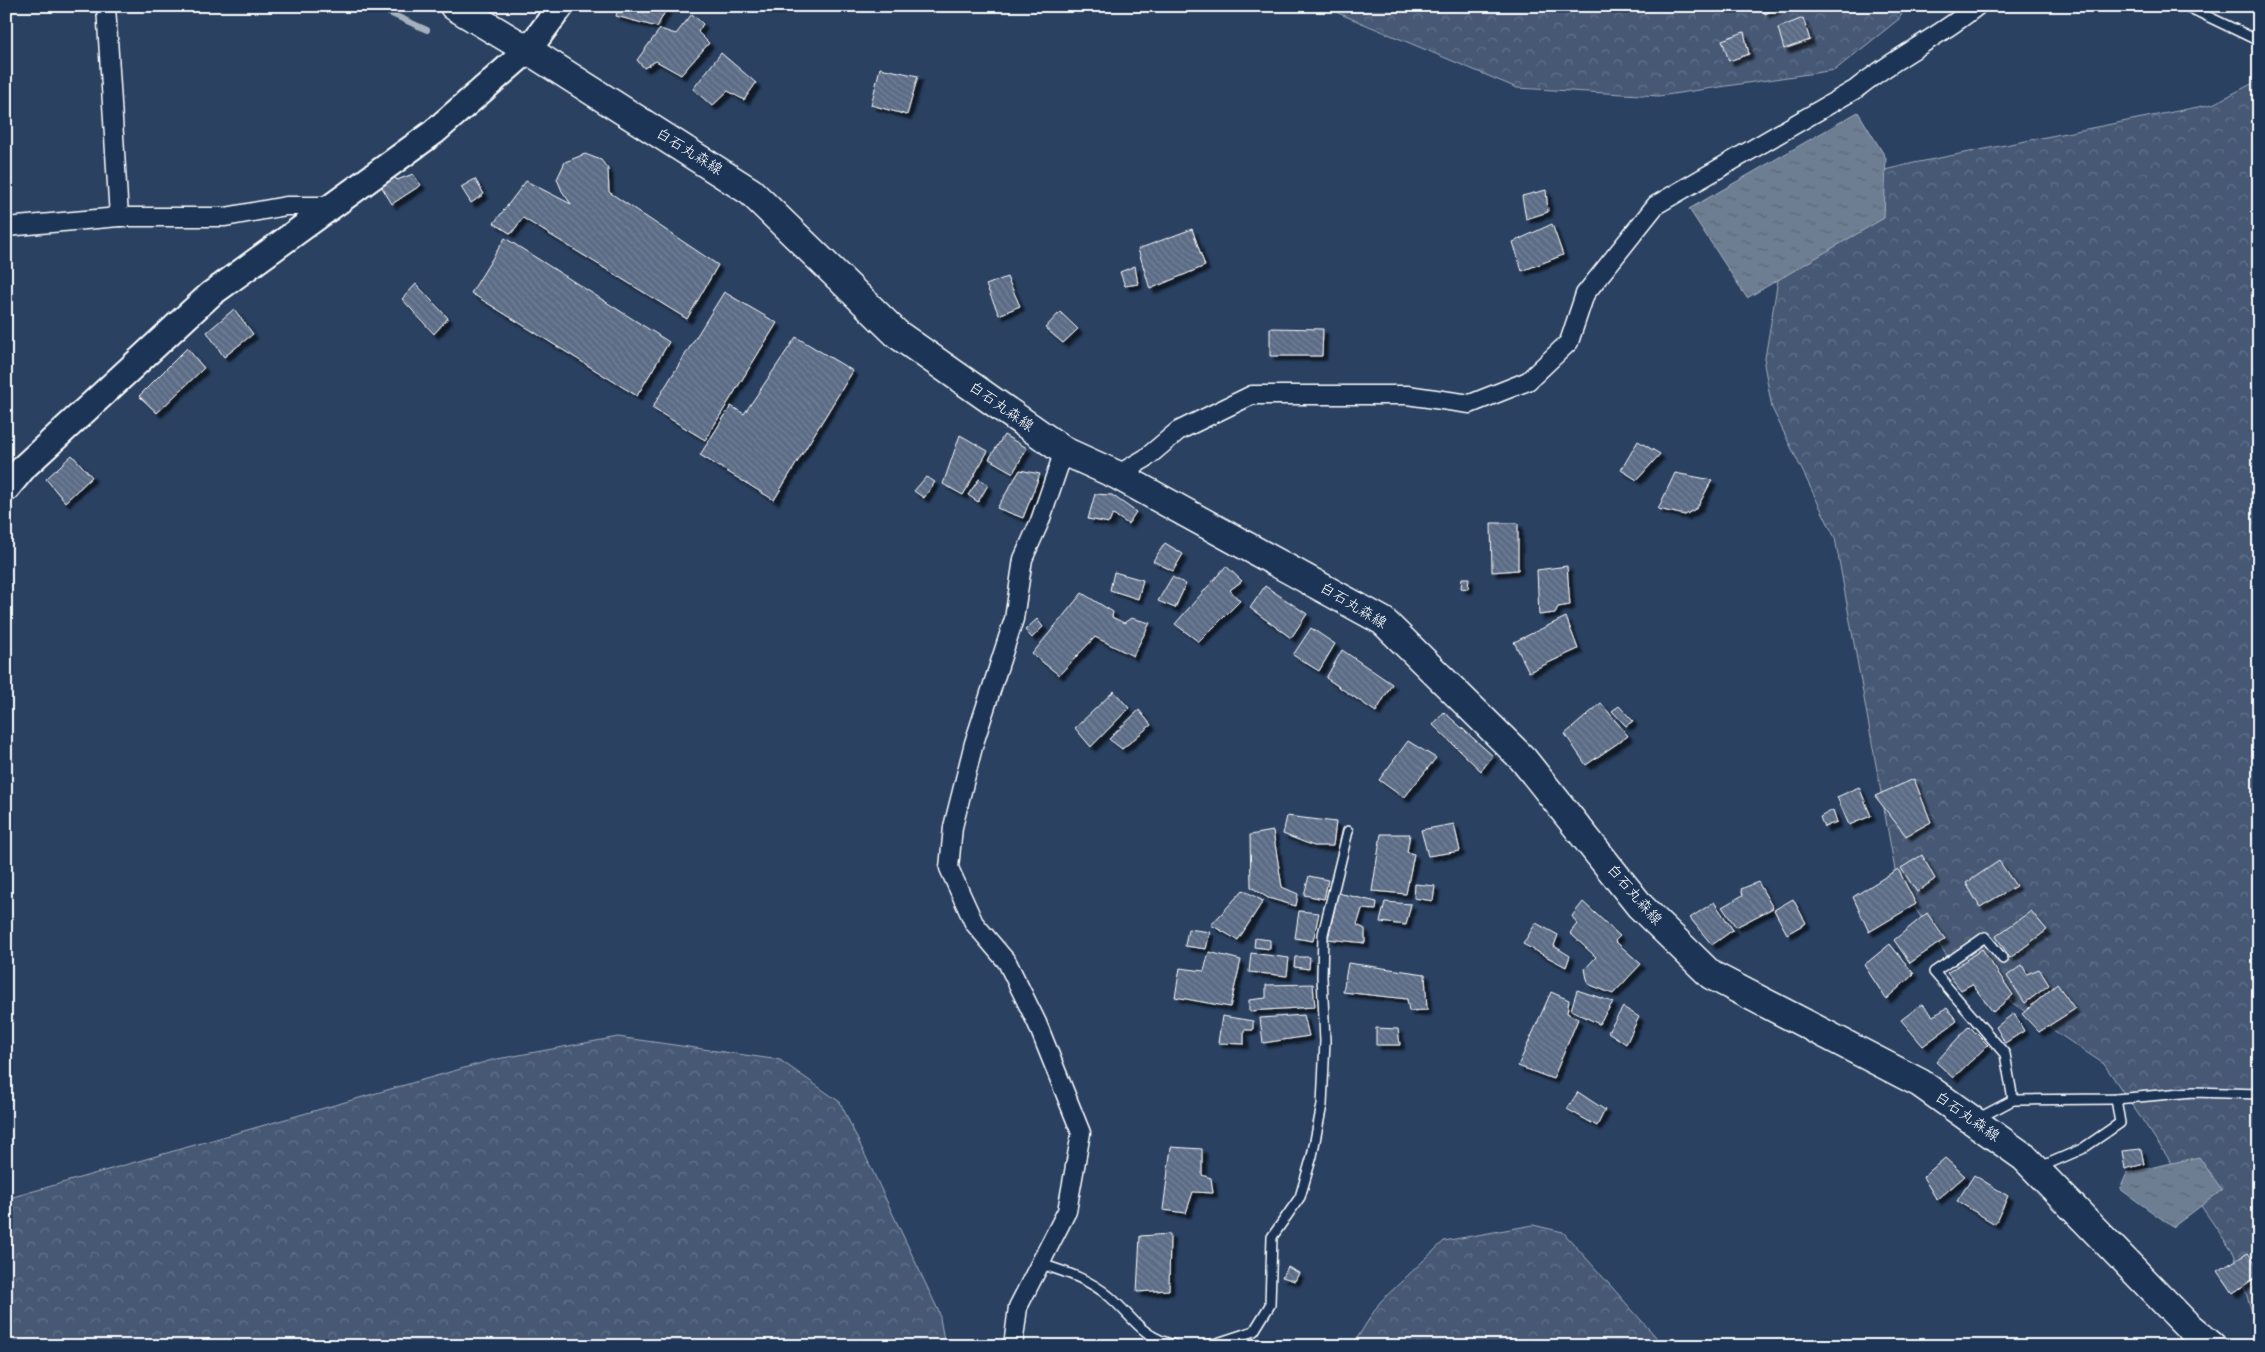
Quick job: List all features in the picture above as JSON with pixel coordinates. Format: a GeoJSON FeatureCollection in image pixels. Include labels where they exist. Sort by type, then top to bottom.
{"type":"FeatureCollection","features":[{"type":"Feature","properties":{"kind":"main road","name":"白石丸森線"},"geometry":{"type":"LineString","coordinates":[[454,6],[528,50],[751,192],[897,334],[1064,450],[1117,475],[1383,621],[1523,759],[1640,906],[1711,975],[1920,1083],[2024,1157],[2188,1326],[2212,1346]]}},
{"type":"Feature","properties":{"kind":"street"},"geometry":{"type":"LineString","coordinates":[[106,6],[119,217]]}},
{"type":"Feature","properties":{"kind":"street"},"geometry":{"type":"LineString","coordinates":[[6,489],[25,466],[211,294],[434,132],[528,50],[561,6]]}},
{"type":"Feature","properties":{"kind":"street"},"geometry":{"type":"LineString","coordinates":[[1117,475],[1146,458],[1178,431],[1252,395],[1407,395],[1470,404],[1528,381],[1568,342],[1585,294],[1656,204],[1856,89],[1883,66],[1913,50],[1977,6]]}},
{"type":"Feature","properties":{"kind":"street"},"geometry":{"type":"LineString","coordinates":[[6,227],[119,217],[225,217],[286,206],[334,206]]}},
{"type":"Feature","properties":{"kind":"street"},"geometry":{"type":"LineString","coordinates":[[1012,1346],[1018,1307],[1068,1211],[1081,1133],[1037,1023],[1007,962],[974,923],[949,868],[953,827],[974,743],[1014,619],[1023,559],[1040,521],[1064,450]]}},
{"type":"Feature","properties":{"kind":"lane"},"geometry":{"type":"LineString","coordinates":[[2186,6],[2259,41]]}},
{"type":"Feature","properties":{"kind":"lane"},"geometry":{"type":"LineString","coordinates":[[1208,1346],[1254,1331],[1270,1305],[1272,1237],[1300,1197],[1312,1156],[1322,1105],[1325,1041],[1322,977],[1323,934],[1348,831]]}},
{"type":"Feature","properties":{"kind":"lane"},"geometry":{"type":"LineString","coordinates":[[2003,960],[1985,937],[1934,972],[2005,1054],[2012,1100]]}},
{"type":"Feature","properties":{"kind":"lane"},"geometry":{"type":"LineString","coordinates":[[1973,1121],[2012,1100],[2116,1099],[2193,1092],[2259,1094]]}},
{"type":"Feature","properties":{"kind":"lane"},"geometry":{"type":"LineString","coordinates":[[2035,1169],[2082,1149],[2120,1123],[2116,1099]]}},
{"type":"Feature","properties":{"kind":"lane"},"geometry":{"type":"LineString","coordinates":[[1041,1264],[1078,1275],[1110,1297],[1130,1319],[1156,1340],[1177,1346]]}},
{"type":"Feature","properties":{"kind":"green space"},"geometry":{"type":"Polygon","coordinates":[[[1330,6],[1906,6],[1899,19],[1835,70],[1659,96],[1517,88],[1338,13],[1330,6]]]}},
{"type":"Feature","properties":{"kind":"green space"},"geometry":{"type":"Polygon","coordinates":[[[2259,80],[2259,1335],[2234,1254],[2104,1064],[1951,962],[1897,881],[1835,538],[1772,408],[1764,364],[1791,202],[1822,185],[1914,163],[2213,104],[2259,80]]]}},
{"type":"Feature","properties":{"kind":"green space"},"geometry":{"type":"Polygon","coordinates":[[[618,1037],[780,1060],[840,1102],[939,1312],[945,1346],[6,1346],[6,1199],[492,1060],[618,1037]]]}},
{"type":"Feature","properties":{"kind":"green space"},"geometry":{"type":"Polygon","coordinates":[[[1533,1225],[1563,1232],[1664,1346],[1352,1346],[1380,1302],[1444,1241],[1533,1225]]]}},
{"type":"Feature","properties":{"kind":"water"},"geometry":{"type":"Polygon","coordinates":[[[1858,112],[1886,158],[1884,218],[1747,298],[1689,209],[1858,112]]]}},
{"type":"Feature","properties":{"kind":"water"},"geometry":{"type":"Polygon","coordinates":[[[2199,1157],[2222,1190],[2173,1227],[2120,1189],[2127,1173],[2199,1157]]]}},
{"type":"Feature","properties":{"kind":"building"},"geometry":{"type":"Polygon","coordinates":[[[619,6],[668,6],[657,27],[616,16],[619,6]]]}},
{"type":"Feature","properties":{"kind":"building"},"geometry":{"type":"Polygon","coordinates":[[[1762,6],[1781,6],[1765,14],[1762,6]]]}},
{"type":"Feature","properties":{"kind":"building"},"geometry":{"type":"Polygon","coordinates":[[[692,14],[703,24],[698,32],[709,43],[681,75],[656,61],[644,68],[637,60],[660,29],[676,34],[692,14]]]}},
{"type":"Feature","properties":{"kind":"building"},"geometry":{"type":"Polygon","coordinates":[[[1803,18],[1810,40],[1784,49],[1778,28],[1803,18]]]}},
{"type":"Feature","properties":{"kind":"building"},"geometry":{"type":"Polygon","coordinates":[[[1744,32],[1749,54],[1729,61],[1722,40],[1744,32]]]}},
{"type":"Feature","properties":{"kind":"building"},"geometry":{"type":"Polygon","coordinates":[[[721,53],[756,83],[744,100],[728,91],[712,106],[693,89],[721,53]]]}},
{"type":"Feature","properties":{"kind":"building"},"geometry":{"type":"Polygon","coordinates":[[[880,68],[918,76],[907,115],[871,105],[880,68]]]}},
{"type":"Feature","properties":{"kind":"building"},"geometry":{"type":"Polygon","coordinates":[[[585,154],[601,160],[608,169],[609,192],[718,265],[687,319],[523,218],[511,234],[494,223],[526,181],[571,204],[562,191],[557,179],[565,162],[585,154]]]}},
{"type":"Feature","properties":{"kind":"building"},"geometry":{"type":"Polygon","coordinates":[[[392,174],[397,180],[413,174],[421,185],[392,204],[380,184],[392,174]]]}},
{"type":"Feature","properties":{"kind":"building"},"geometry":{"type":"Polygon","coordinates":[[[475,179],[484,194],[471,203],[461,187],[475,179]]]}},
{"type":"Feature","properties":{"kind":"building"},"geometry":{"type":"Polygon","coordinates":[[[1546,190],[1548,212],[1526,219],[1522,196],[1546,190]]]}},
{"type":"Feature","properties":{"kind":"building"},"geometry":{"type":"Polygon","coordinates":[[[1552,224],[1563,255],[1522,271],[1513,242],[1552,224]]]}},
{"type":"Feature","properties":{"kind":"building"},"geometry":{"type":"Polygon","coordinates":[[[1192,229],[1205,266],[1150,289],[1138,249],[1192,229]]]}},
{"type":"Feature","properties":{"kind":"building"},"geometry":{"type":"Polygon","coordinates":[[[505,238],[669,342],[637,396],[471,293],[505,238]]]}},
{"type":"Feature","properties":{"kind":"building"},"geometry":{"type":"Polygon","coordinates":[[[1135,266],[1138,284],[1125,286],[1120,272],[1135,266]]]}},
{"type":"Feature","properties":{"kind":"building"},"geometry":{"type":"Polygon","coordinates":[[[1007,277],[1020,306],[999,315],[986,285],[1007,277]]]}},
{"type":"Feature","properties":{"kind":"building"},"geometry":{"type":"Polygon","coordinates":[[[416,284],[448,318],[434,334],[402,299],[416,284]]]}},
{"type":"Feature","properties":{"kind":"building"},"geometry":{"type":"Polygon","coordinates":[[[724,292],[777,323],[705,440],[652,408],[724,292]]]}},
{"type":"Feature","properties":{"kind":"building"},"geometry":{"type":"Polygon","coordinates":[[[234,309],[253,334],[224,357],[207,332],[234,309]]]}},
{"type":"Feature","properties":{"kind":"building"},"geometry":{"type":"Polygon","coordinates":[[[1060,312],[1078,329],[1063,343],[1045,328],[1060,312]]]}},
{"type":"Feature","properties":{"kind":"building"},"geometry":{"type":"Polygon","coordinates":[[[1270,328],[1323,329],[1322,356],[1270,356],[1270,328]]]}},
{"type":"Feature","properties":{"kind":"building"},"geometry":{"type":"Polygon","coordinates":[[[796,337],[853,371],[774,500],[700,455],[731,406],[744,414],[796,337]]]}},
{"type":"Feature","properties":{"kind":"building"},"geometry":{"type":"Polygon","coordinates":[[[187,348],[204,368],[157,413],[139,396],[187,348]]]}},
{"type":"Feature","properties":{"kind":"building"},"geometry":{"type":"Polygon","coordinates":[[[960,435],[988,451],[963,495],[943,484],[960,435]]]}},
{"type":"Feature","properties":{"kind":"building"},"geometry":{"type":"Polygon","coordinates":[[[1004,435],[1027,448],[1013,473],[989,459],[1004,435]]]}},
{"type":"Feature","properties":{"kind":"building"},"geometry":{"type":"Polygon","coordinates":[[[1638,441],[1660,454],[1637,480],[1621,470],[1638,441]]]}},
{"type":"Feature","properties":{"kind":"building"},"geometry":{"type":"Polygon","coordinates":[[[72,455],[92,477],[65,502],[46,479],[72,455]]]}},
{"type":"Feature","properties":{"kind":"building"},"geometry":{"type":"Polygon","coordinates":[[[1020,470],[1040,474],[1023,518],[997,508],[1020,470]]]}},
{"type":"Feature","properties":{"kind":"building"},"geometry":{"type":"Polygon","coordinates":[[[1675,473],[1712,480],[1697,508],[1685,515],[1658,509],[1675,473]]]}},
{"type":"Feature","properties":{"kind":"building"},"geometry":{"type":"Polygon","coordinates":[[[926,477],[935,482],[924,498],[914,491],[926,477]]]}},
{"type":"Feature","properties":{"kind":"building"},"geometry":{"type":"Polygon","coordinates":[[[979,479],[988,485],[978,502],[968,495],[979,479]]]}},
{"type":"Feature","properties":{"kind":"building"},"geometry":{"type":"Polygon","coordinates":[[[1095,494],[1112,495],[1136,512],[1128,524],[1113,514],[1109,523],[1088,519],[1095,494]]]}},
{"type":"Feature","properties":{"kind":"building"},"geometry":{"type":"Polygon","coordinates":[[[1491,523],[1518,523],[1518,570],[1492,572],[1491,523]]]}},
{"type":"Feature","properties":{"kind":"building"},"geometry":{"type":"Polygon","coordinates":[[[1165,543],[1183,554],[1173,571],[1153,561],[1165,543]]]}},
{"type":"Feature","properties":{"kind":"building"},"geometry":{"type":"Polygon","coordinates":[[[1226,566],[1242,581],[1230,590],[1240,601],[1199,642],[1175,624],[1226,566]]]}},
{"type":"Feature","properties":{"kind":"building"},"geometry":{"type":"Polygon","coordinates":[[[1567,566],[1570,605],[1558,607],[1555,613],[1539,615],[1537,570],[1567,566]]]}},
{"type":"Feature","properties":{"kind":"building"},"geometry":{"type":"Polygon","coordinates":[[[1114,572],[1143,580],[1138,599],[1110,590],[1114,572]]]}},
{"type":"Feature","properties":{"kind":"building"},"geometry":{"type":"Polygon","coordinates":[[[1172,577],[1186,584],[1175,608],[1158,601],[1172,577]]]}},
{"type":"Feature","properties":{"kind":"building"},"geometry":{"type":"Polygon","coordinates":[[[1462,578],[1469,578],[1468,589],[1461,588],[1462,578]]]}},
{"type":"Feature","properties":{"kind":"building"},"geometry":{"type":"Polygon","coordinates":[[[1265,586],[1307,614],[1291,638],[1250,608],[1265,586]]]}},
{"type":"Feature","properties":{"kind":"building"},"geometry":{"type":"Polygon","coordinates":[[[1082,593],[1113,612],[1112,617],[1124,623],[1131,618],[1150,623],[1133,656],[1095,637],[1059,675],[1032,654],[1082,593]]]}},
{"type":"Feature","properties":{"kind":"building"},"geometry":{"type":"Polygon","coordinates":[[[1566,617],[1578,649],[1529,672],[1514,642],[1566,617]]]}},
{"type":"Feature","properties":{"kind":"building"},"geometry":{"type":"Polygon","coordinates":[[[1037,619],[1043,627],[1032,638],[1025,630],[1037,619]]]}},
{"type":"Feature","properties":{"kind":"building"},"geometry":{"type":"Polygon","coordinates":[[[1311,628],[1335,644],[1319,671],[1293,655],[1311,628]]]}},
{"type":"Feature","properties":{"kind":"building"},"geometry":{"type":"Polygon","coordinates":[[[1342,650],[1392,684],[1376,712],[1326,678],[1342,650]]]}},
{"type":"Feature","properties":{"kind":"building"},"geometry":{"type":"Polygon","coordinates":[[[1114,691],[1129,708],[1091,747],[1075,728],[1114,691]]]}},
{"type":"Feature","properties":{"kind":"building"},"geometry":{"type":"Polygon","coordinates":[[[1601,703],[1628,736],[1586,765],[1565,734],[1601,703]]]}},
{"type":"Feature","properties":{"kind":"building"},"geometry":{"type":"Polygon","coordinates":[[[1619,706],[1633,721],[1626,726],[1612,711],[1619,706]]]}},
{"type":"Feature","properties":{"kind":"building"},"geometry":{"type":"Polygon","coordinates":[[[1139,710],[1151,725],[1122,749],[1109,739],[1139,710]]]}},
{"type":"Feature","properties":{"kind":"building"},"geometry":{"type":"Polygon","coordinates":[[[1444,712],[1493,756],[1481,771],[1433,725],[1444,712]]]}},
{"type":"Feature","properties":{"kind":"building"},"geometry":{"type":"Polygon","coordinates":[[[1408,741],[1436,758],[1404,798],[1379,780],[1408,741]]]}},
{"type":"Feature","properties":{"kind":"building"},"geometry":{"type":"Polygon","coordinates":[[[1914,779],[1931,822],[1906,836],[1875,796],[1914,779]]]}},
{"type":"Feature","properties":{"kind":"building"},"geometry":{"type":"Polygon","coordinates":[[[1859,787],[1871,816],[1849,825],[1837,797],[1859,787]]]}},
{"type":"Feature","properties":{"kind":"building"},"geometry":{"type":"Polygon","coordinates":[[[1833,810],[1837,822],[1824,827],[1820,817],[1833,810]]]}},
{"type":"Feature","properties":{"kind":"building"},"geometry":{"type":"Polygon","coordinates":[[[1287,816],[1336,822],[1333,846],[1314,846],[1283,834],[1287,816]]]}},
{"type":"Feature","properties":{"kind":"building"},"geometry":{"type":"Polygon","coordinates":[[[1454,824],[1460,851],[1428,856],[1421,830],[1454,824]]]}},
{"type":"Feature","properties":{"kind":"building"},"geometry":{"type":"Polygon","coordinates":[[[1273,831],[1282,887],[1298,894],[1296,906],[1268,898],[1251,887],[1250,835],[1273,831]]]}},
{"type":"Feature","properties":{"kind":"building"},"geometry":{"type":"Polygon","coordinates":[[[1381,834],[1410,834],[1407,852],[1414,854],[1406,894],[1372,891],[1381,834]]]}},
{"type":"Feature","properties":{"kind":"building"},"geometry":{"type":"Polygon","coordinates":[[[1922,855],[1935,879],[1917,892],[1901,868],[1922,855]]]}},
{"type":"Feature","properties":{"kind":"building"},"geometry":{"type":"Polygon","coordinates":[[[1999,861],[2016,886],[1980,907],[1966,883],[1999,861]]]}},
{"type":"Feature","properties":{"kind":"building"},"geometry":{"type":"Polygon","coordinates":[[[1898,869],[1916,904],[1869,932],[1853,897],[1898,869]]]}},
{"type":"Feature","properties":{"kind":"building"},"geometry":{"type":"Polygon","coordinates":[[[1309,876],[1328,880],[1324,899],[1304,895],[1309,876]]]}},
{"type":"Feature","properties":{"kind":"building"},"geometry":{"type":"Polygon","coordinates":[[[1758,882],[1773,908],[1736,927],[1722,907],[1743,895],[1741,889],[1758,882]]]}},
{"type":"Feature","properties":{"kind":"building"},"geometry":{"type":"Polygon","coordinates":[[[1415,884],[1435,886],[1433,901],[1414,898],[1415,884]]]}},
{"type":"Feature","properties":{"kind":"building"},"geometry":{"type":"Polygon","coordinates":[[[1243,890],[1263,901],[1238,940],[1211,925],[1243,890]]]}},
{"type":"Feature","properties":{"kind":"building"},"geometry":{"type":"Polygon","coordinates":[[[1338,893],[1377,902],[1376,910],[1362,909],[1357,925],[1365,929],[1365,943],[1328,939],[1338,893]]]}},
{"type":"Feature","properties":{"kind":"building"},"geometry":{"type":"Polygon","coordinates":[[[1793,899],[1806,923],[1787,934],[1774,910],[1793,899]]]}},
{"type":"Feature","properties":{"kind":"building"},"geometry":{"type":"Polygon","coordinates":[[[1385,902],[1411,904],[1406,925],[1380,922],[1385,902]]]}},
{"type":"Feature","properties":{"kind":"building"},"geometry":{"type":"Polygon","coordinates":[[[1583,902],[1620,936],[1615,941],[1641,964],[1613,994],[1588,984],[1585,969],[1596,957],[1570,933],[1577,924],[1572,916],[1583,902]]]}},
{"type":"Feature","properties":{"kind":"building"},"geometry":{"type":"Polygon","coordinates":[[[1714,902],[1733,930],[1712,945],[1690,918],[1714,902]]]}},
{"type":"Feature","properties":{"kind":"building"},"geometry":{"type":"Polygon","coordinates":[[[1299,911],[1319,913],[1313,941],[1295,938],[1299,911]]]}},
{"type":"Feature","properties":{"kind":"building"},"geometry":{"type":"Polygon","coordinates":[[[2031,911],[2047,930],[2010,958],[1996,936],[2031,911]]]}},
{"type":"Feature","properties":{"kind":"building"},"geometry":{"type":"Polygon","coordinates":[[[1927,913],[1945,939],[1910,963],[1894,940],[1927,913]]]}},
{"type":"Feature","properties":{"kind":"building"},"geometry":{"type":"Polygon","coordinates":[[[1536,923],[1558,935],[1554,946],[1570,956],[1566,967],[1523,944],[1536,923]]]}},
{"type":"Feature","properties":{"kind":"building"},"geometry":{"type":"Polygon","coordinates":[[[1188,929],[1210,932],[1206,949],[1185,946],[1188,929]]]}},
{"type":"Feature","properties":{"kind":"building"},"geometry":{"type":"Polygon","coordinates":[[[1255,938],[1270,940],[1270,949],[1254,947],[1255,938]]]}},
{"type":"Feature","properties":{"kind":"building"},"geometry":{"type":"Polygon","coordinates":[[[1890,944],[1914,974],[1886,999],[1864,965],[1890,944]]]}},
{"type":"Feature","properties":{"kind":"building"},"geometry":{"type":"Polygon","coordinates":[[[1982,949],[2013,995],[1993,1012],[1972,984],[1961,990],[1947,973],[1982,949]]]}},
{"type":"Feature","properties":{"kind":"building"},"geometry":{"type":"Polygon","coordinates":[[[1209,952],[1241,960],[1230,1007],[1175,997],[1180,968],[1204,971],[1209,952]]]}},
{"type":"Feature","properties":{"kind":"building"},"geometry":{"type":"Polygon","coordinates":[[[1251,953],[1289,958],[1287,976],[1249,972],[1251,953]]]}},
{"type":"Feature","properties":{"kind":"building"},"geometry":{"type":"Polygon","coordinates":[[[1295,957],[1310,957],[1309,969],[1294,967],[1295,957]]]}},
{"type":"Feature","properties":{"kind":"building"},"geometry":{"type":"Polygon","coordinates":[[[1348,963],[1425,974],[1427,1010],[1409,1011],[1407,999],[1343,992],[1348,963]]]}},
{"type":"Feature","properties":{"kind":"building"},"geometry":{"type":"Polygon","coordinates":[[[2022,965],[2027,974],[2039,969],[2049,985],[2025,1003],[2007,976],[2022,965]]]}},
{"type":"Feature","properties":{"kind":"building"},"geometry":{"type":"Polygon","coordinates":[[[1313,984],[1315,1007],[1249,1011],[1249,1000],[1266,998],[1266,985],[1313,984]]]}},
{"type":"Feature","properties":{"kind":"building"},"geometry":{"type":"Polygon","coordinates":[[[2057,984],[2075,1009],[2039,1032],[2022,1014],[2057,984]]]}},
{"type":"Feature","properties":{"kind":"building"},"geometry":{"type":"Polygon","coordinates":[[[1577,990],[1613,1002],[1599,1024],[1571,1010],[1577,990]]]}},
{"type":"Feature","properties":{"kind":"building"},"geometry":{"type":"Polygon","coordinates":[[[1551,992],[1569,1000],[1567,1013],[1578,1019],[1553,1079],[1518,1066],[1551,992]]]}},
{"type":"Feature","properties":{"kind":"building"},"geometry":{"type":"Polygon","coordinates":[[[1922,1004],[1933,1016],[1947,1008],[1957,1021],[1923,1046],[1901,1020],[1922,1004]]]}},
{"type":"Feature","properties":{"kind":"building"},"geometry":{"type":"Polygon","coordinates":[[[1623,1007],[1639,1017],[1626,1044],[1608,1032],[1623,1007]]]}},
{"type":"Feature","properties":{"kind":"building"},"geometry":{"type":"Polygon","coordinates":[[[2014,1013],[2024,1031],[2005,1043],[1996,1027],[2014,1013]]]}},
{"type":"Feature","properties":{"kind":"building"},"geometry":{"type":"Polygon","coordinates":[[[1304,1015],[1309,1036],[1263,1043],[1260,1018],[1304,1015]]]}},
{"type":"Feature","properties":{"kind":"building"},"geometry":{"type":"Polygon","coordinates":[[[1222,1016],[1253,1021],[1253,1030],[1244,1030],[1244,1044],[1218,1043],[1222,1016]]]}},
{"type":"Feature","properties":{"kind":"building"},"geometry":{"type":"Polygon","coordinates":[[[1969,1026],[1988,1045],[1953,1078],[1936,1062],[1969,1026]]]}},
{"type":"Feature","properties":{"kind":"building"},"geometry":{"type":"Polygon","coordinates":[[[1376,1028],[1398,1029],[1400,1045],[1376,1045],[1376,1028]]]}},
{"type":"Feature","properties":{"kind":"building"},"geometry":{"type":"Polygon","coordinates":[[[1578,1092],[1605,1110],[1597,1126],[1567,1109],[1578,1092]]]}},
{"type":"Feature","properties":{"kind":"building"},"geometry":{"type":"Polygon","coordinates":[[[1171,1147],[1202,1149],[1202,1175],[1211,1178],[1213,1193],[1193,1192],[1186,1213],[1163,1210],[1171,1147]]]}},
{"type":"Feature","properties":{"kind":"building"},"geometry":{"type":"Polygon","coordinates":[[[2141,1149],[2144,1164],[2125,1169],[2122,1151],[2141,1149]]]}},
{"type":"Feature","properties":{"kind":"building"},"geometry":{"type":"Polygon","coordinates":[[[1945,1158],[1965,1176],[1937,1200],[1923,1177],[1945,1158]]]}},
{"type":"Feature","properties":{"kind":"building"},"geometry":{"type":"Polygon","coordinates":[[[1974,1175],[2008,1196],[1995,1224],[1957,1201],[1974,1175]]]}},
{"type":"Feature","properties":{"kind":"building"},"geometry":{"type":"Polygon","coordinates":[[[1170,1234],[1169,1290],[1137,1292],[1140,1236],[1170,1234]]]}},
{"type":"Feature","properties":{"kind":"building"},"geometry":{"type":"Polygon","coordinates":[[[2248,1253],[2259,1268],[2259,1275],[2233,1293],[2218,1271],[2248,1253]]]}},
{"type":"Feature","properties":{"kind":"building"},"geometry":{"type":"Polygon","coordinates":[[[1288,1267],[1299,1273],[1295,1281],[1282,1277],[1288,1267]]]}},
{"type":"Feature","properties":{"kind":"waterway"},"geometry":{"type":"LineString","coordinates":[[374,6],[427,30]]}}]}
